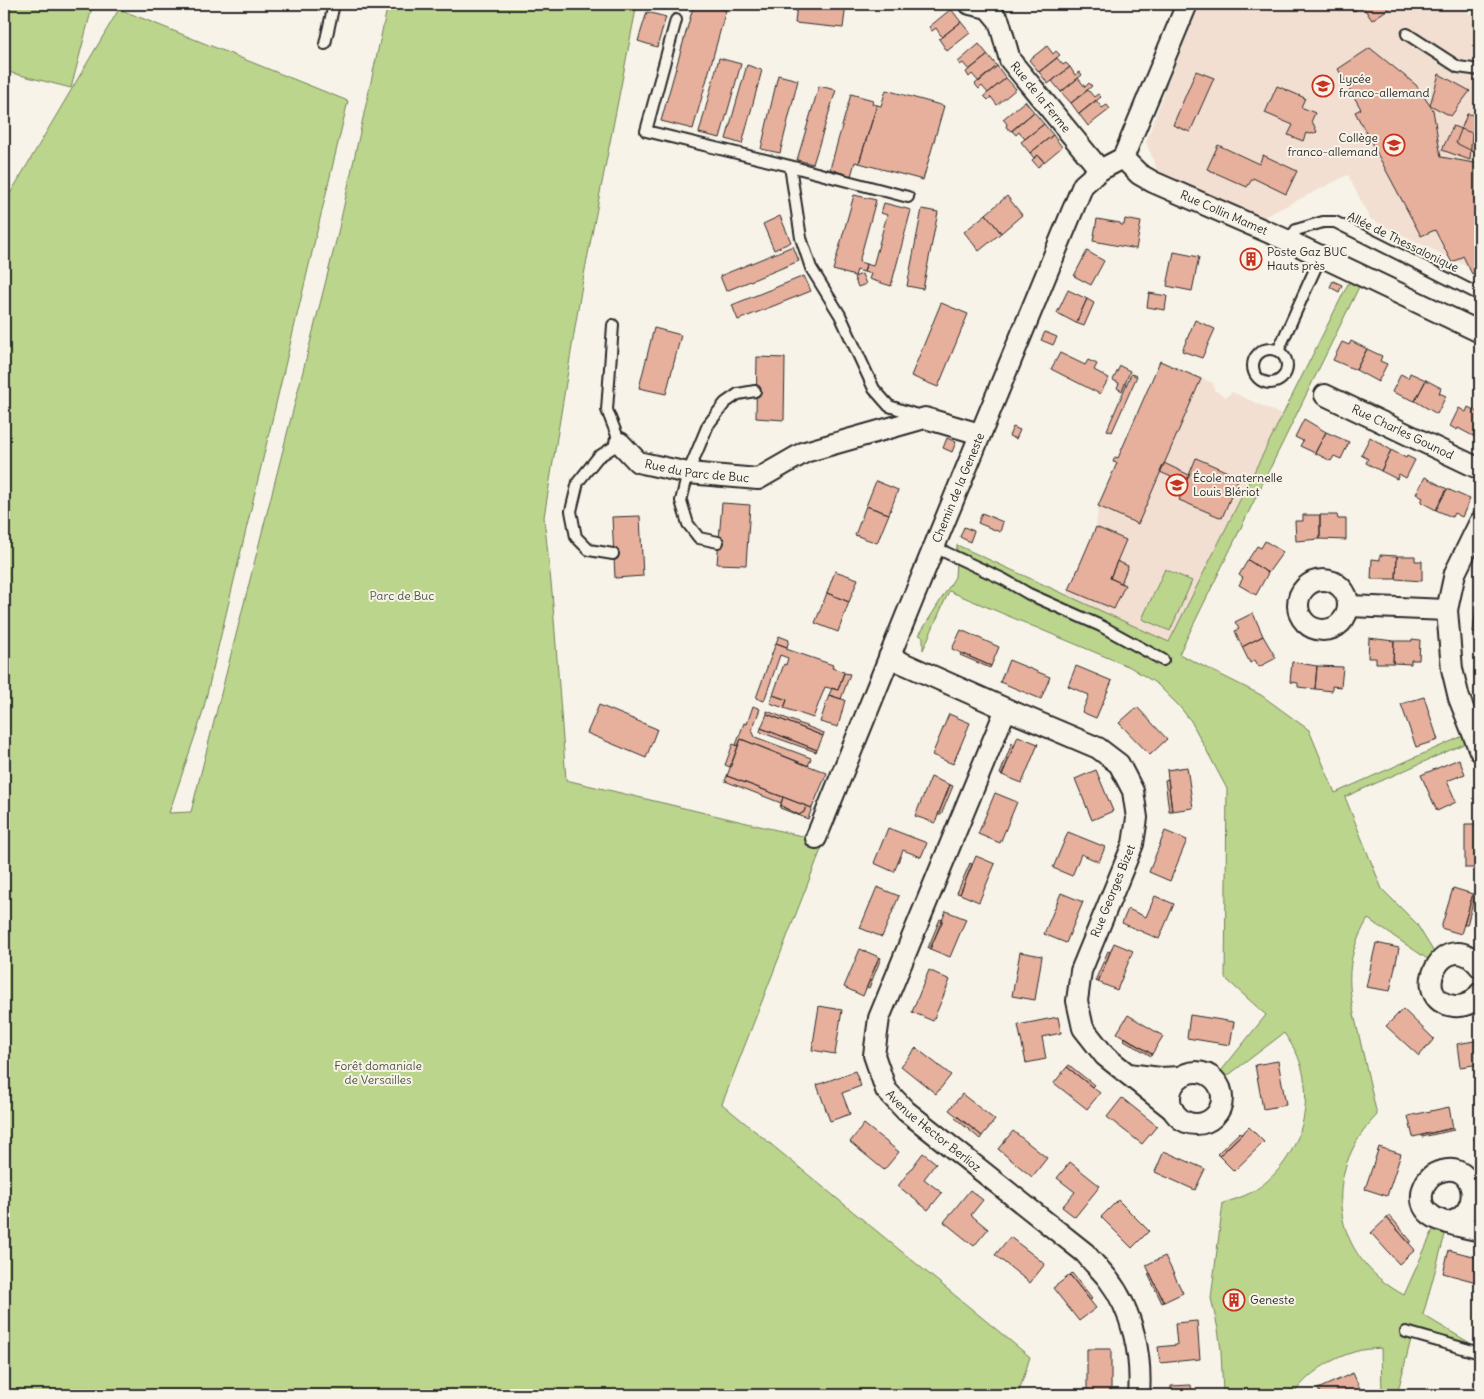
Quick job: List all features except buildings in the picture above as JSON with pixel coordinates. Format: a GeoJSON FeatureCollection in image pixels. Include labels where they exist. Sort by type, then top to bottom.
{"type":"FeatureCollection","features":[{"type":"Feature","properties":{"kind":"street","name":"Rue de la Ferme"},"geometry":{"type":"LineString","coordinates":[[970,4],[988,8],[999,21],[1010,60],[1100,170]]}},
{"type":"Feature","properties":{"kind":"street"},"geometry":{"type":"LineString","coordinates":[[1123,158],[1187,4]]}},
{"type":"Feature","properties":{"kind":"street","name":"Chemin de la Geneste"},"geometry":{"type":"LineString","coordinates":[[816,838],[1083,185],[1100,170],[1123,158]]}},
{"type":"Feature","properties":{"kind":"street","name":"Rue Collin Mamet"},"geometry":{"type":"LineString","coordinates":[[1123,158],[1139,174],[1153,182],[1291,242],[1480,332]]}},
{"type":"Feature","properties":{"kind":"street","name":"Rue Charles Gounod"},"geometry":{"type":"LineString","coordinates":[[1324,395],[1480,469]]}},
{"type":"Feature","properties":{"kind":"street"},"geometry":{"type":"LineString","coordinates":[[925,418],[980,434]]}},
{"type":"Feature","properties":{"kind":"street","name":"Rue du Parc de Buc"},"geometry":{"type":"LineString","coordinates":[[620,443],[638,462],[688,473],[758,479],[806,452],[925,418]]}},
{"type":"Feature","properties":{"kind":"street"},"geometry":{"type":"LineString","coordinates":[[1480,522],[1455,573],[1447,610],[1452,669],[1459,698],[1480,751]]}},
{"type":"Feature","properties":{"kind":"street"},"geometry":{"type":"LineString","coordinates":[[1348,606],[1447,610]]}},
{"type":"Feature","properties":{"kind":"street","name":"Rue Georges Bizet"},"geometry":{"type":"LineString","coordinates":[[889,657],[1098,748],[1119,764],[1133,791],[1138,818],[1133,844],[1081,971],[1077,1001],[1083,1028],[1105,1056],[1173,1110],[1185,1122],[1202,1124],[1216,1115],[1220,1108],[1222,1091],[1216,1081],[1205,1073],[1196,1072],[1180,1077],[1160,1078],[1128,1074]]}},
{"type":"Feature","properties":{"kind":"street","name":"Avenue Hector Berlioz"},"geometry":{"type":"LineString","coordinates":[[1006,709],[880,1018],[874,1055],[886,1090],[906,1110],[1085,1253],[1109,1280],[1125,1308],[1138,1348],[1138,1395]]}},
{"type":"Feature","properties":{"kind":"street"},"geometry":{"type":"LineString","coordinates":[[1480,967],[1468,956],[1451,955],[1443,958],[1437,964],[1431,980],[1432,989],[1437,996],[1451,1006],[1468,1004],[1480,993]]}},
{"type":"Feature","properties":{"kind":"street"},"geometry":{"type":"LineString","coordinates":[[1173,1110],[1170,1103],[1172,1088],[1180,1077]]}},
{"type":"Feature","properties":{"kind":"street"},"geometry":{"type":"LineString","coordinates":[[1449,1222],[1480,1231]]}},
{"type":"Feature","properties":{"kind":"lane"},"geometry":{"type":"LineString","coordinates":[[325,44],[334,4]]}},
{"type":"Feature","properties":{"kind":"lane"},"geometry":{"type":"LineString","coordinates":[[676,20],[646,131],[908,197]]}},
{"type":"Feature","properties":{"kind":"lane"},"geometry":{"type":"LineString","coordinates":[[1407,34],[1458,67],[1480,70]]}},
{"type":"Feature","properties":{"kind":"lane"},"geometry":{"type":"LineString","coordinates":[[790,166],[801,238],[811,268],[840,315],[874,389],[889,406],[925,418]]}},
{"type":"Feature","properties":{"kind":"lane","name":"Allée de Thessalonique"},"geometry":{"type":"LineString","coordinates":[[1291,242],[1296,230],[1323,222],[1335,222],[1480,294]]}},
{"type":"Feature","properties":{"kind":"lane"},"geometry":{"type":"LineString","coordinates":[[1278,351],[1321,256]]}},
{"type":"Feature","properties":{"kind":"lane","name":"Rue du Parc de Buc"},"geometry":{"type":"LineString","coordinates":[[613,325],[606,410],[620,443]]}},
{"type":"Feature","properties":{"kind":"lane"},"geometry":{"type":"LineString","coordinates":[[718,542],[699,538],[688,524],[682,501],[688,473],[708,425],[725,403],[738,394],[755,390]]}},
{"type":"Feature","properties":{"kind":"lane"},"geometry":{"type":"LineString","coordinates":[[613,554],[589,550],[576,538],[571,511],[578,482],[598,457],[620,443]]}},
{"type":"Feature","properties":{"kind":"lane"},"geometry":{"type":"LineString","coordinates":[[934,547],[1003,578],[1029,594],[1101,626],[1163,660]]}},
{"type":"Feature","properties":{"kind":"lane"},"geometry":{"type":"LineString","coordinates":[[1406,1332],[1480,1353]]}},
{"type":"Feature","properties":{"kind":"shaded area","name":"Lycée franco-allemand"},"geometry":{"type":"Polygon","coordinates":[[[1197,4],[1455,4],[1480,19],[1480,273],[1370,219],[1348,175],[1262,218],[1159,174],[1146,142],[1197,4]]]}},
{"type":"Feature","properties":{"kind":"shaded area","name":"École maternelle Louis Blériot"},"geometry":{"type":"Polygon","coordinates":[[[1160,361],[1213,383],[1214,390],[1226,397],[1232,392],[1282,415],[1169,643],[1066,596],[1096,527],[1098,506],[1117,463],[1113,461],[1115,457],[1118,458],[1160,361]]]}},
{"type":"Feature","properties":{"kind":"green space"},"geometry":{"type":"Polygon","coordinates":[[[4,4],[93,4],[71,88],[4,71],[4,4]]]}},
{"type":"Feature","properties":{"kind":"green space"},"geometry":{"type":"Polygon","coordinates":[[[388,4],[637,4],[582,285],[544,517],[552,592],[566,780],[806,837],[822,847],[722,1104],[1030,1357],[1018,1395],[4,1395],[4,204],[119,9],[348,101],[202,715],[169,813],[191,812],[337,237],[388,4]]]}},
{"type":"Feature","properties":{"kind":"green space"},"geometry":{"type":"Polygon","coordinates":[[[1349,282],[1359,287],[1179,654],[1261,695],[1309,730],[1335,793],[1463,736],[1466,743],[1345,797],[1382,889],[1416,923],[1435,954],[1429,960],[1368,919],[1359,935],[1351,965],[1351,993],[1377,1115],[1359,1138],[1347,1163],[1341,1188],[1342,1212],[1348,1236],[1361,1259],[1380,1278],[1404,1295],[1434,1228],[1446,1231],[1423,1315],[1475,1346],[1480,1347],[1480,1359],[1411,1339],[1397,1395],[1382,1395],[1381,1348],[1357,1351],[1328,1363],[1305,1380],[1293,1395],[1223,1395],[1221,1350],[1211,1298],[1223,1203],[1252,1192],[1268,1180],[1282,1165],[1293,1149],[1305,1111],[1303,1071],[1296,1052],[1284,1033],[1226,1077],[1221,1071],[1266,1015],[1225,978],[1227,789],[1191,721],[1157,684],[1130,667],[949,591],[923,650],[923,637],[919,635],[955,577],[957,545],[1169,642],[1349,282]]]}},
{"type":"Feature","properties":{"kind":"green space"},"geometry":{"type":"Polygon","coordinates":[[[1165,569],[1192,581],[1170,631],[1142,619],[1165,569]]]}},
{"type":"Feature","properties":{"kind":"place","name":"Lycée franco-allemand"},"geometry":{"type":"Point","coordinates":[1323,86]}},
{"type":"Feature","properties":{"kind":"place","name":"Collège franco-allemand"},"geometry":{"type":"Point","coordinates":[1394,145]}},
{"type":"Feature","properties":{"kind":"place","name":"Poste Gaz BUC Hauts près"},"geometry":{"type":"Point","coordinates":[1251,259]}},
{"type":"Feature","properties":{"kind":"place","name":"École maternelle Louis Blériot"},"geometry":{"type":"Point","coordinates":[1177,485]}},
{"type":"Feature","properties":{"kind":"place","name":"Geneste"},"geometry":{"type":"Point","coordinates":[1234,1300]}},
{"type":"Feature","properties":{"kind":"park label","name":"Parc de Buc"},"geometry":{"type":"Point","coordinates":[402,596]}},
{"type":"Feature","properties":{"kind":"park label","name":"Forêt domaniale de Versailles"},"geometry":{"type":"Point","coordinates":[378,1073]}}]}
